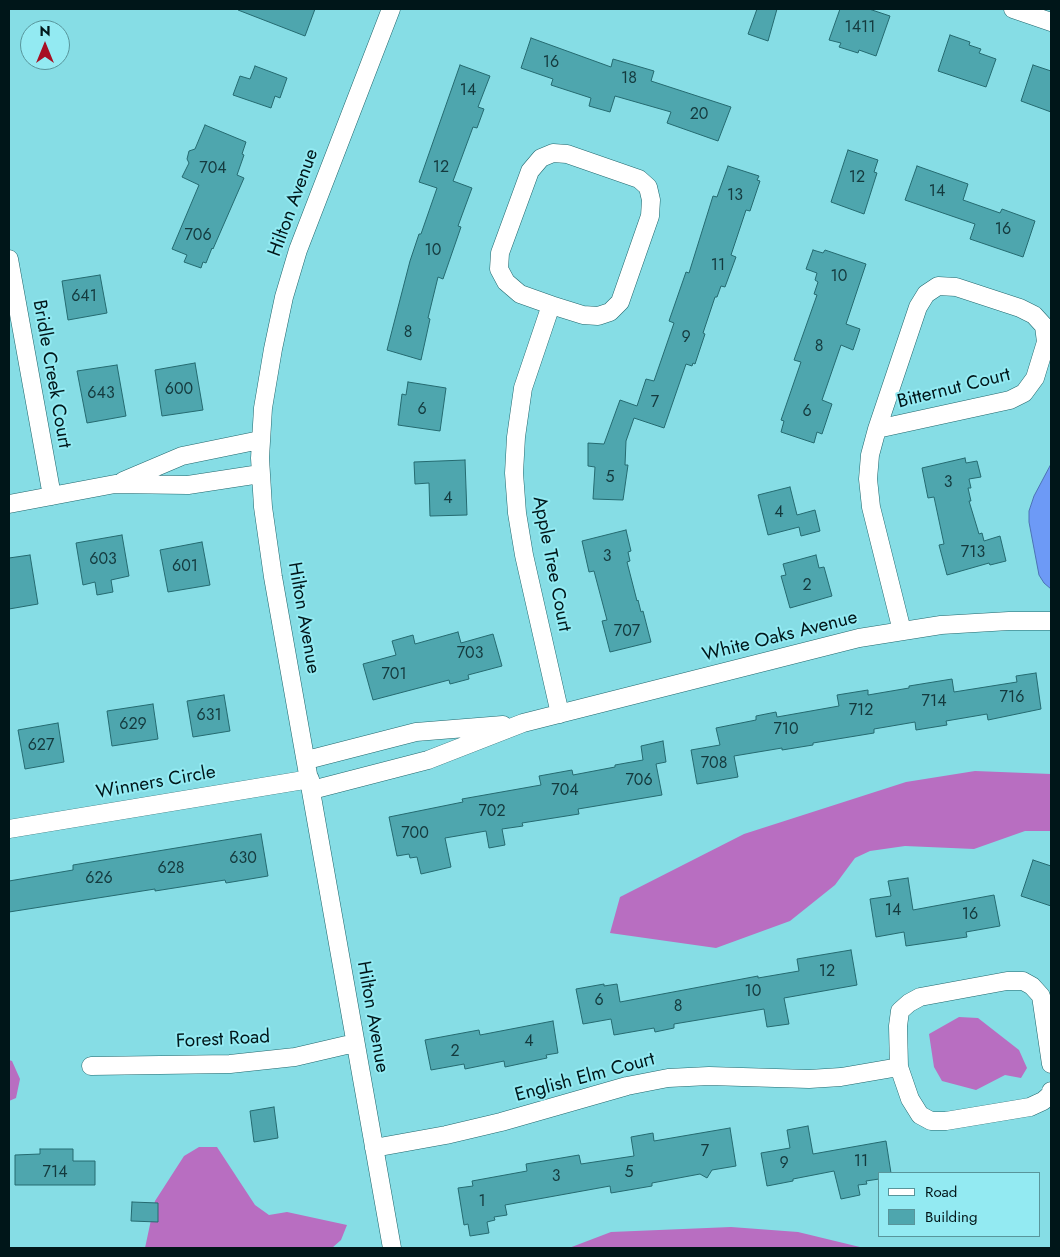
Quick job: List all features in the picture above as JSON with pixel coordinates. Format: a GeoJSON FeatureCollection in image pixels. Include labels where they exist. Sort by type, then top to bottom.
{"type":"FeatureCollection","features":[{"type":"Feature","properties":{"kind":"street","name":"Hilton Avenue"},"geometry":{"type":"LineString","coordinates":[[391,9],[298,250],[284,297],[263,408],[260,440],[260,474],[274,577],[392,1248]]}},
{"type":"Feature","properties":{"kind":"street"},"geometry":{"type":"LineString","coordinates":[[1013,9],[1051,22]]}},
{"type":"Feature","properties":{"kind":"street"},"geometry":{"type":"LineString","coordinates":[[553,153],[567,154],[639,180],[648,187],[651,200],[650,216],[620,302],[610,312],[598,316],[551,305],[520,294],[506,282],[499,269],[500,253],[530,170],[541,158],[553,153]]}},
{"type":"Feature","properties":{"kind":"street","name":"Bridle Creek Court"},"geometry":{"type":"LineString","coordinates":[[9,259],[52,496]]}},
{"type":"Feature","properties":{"kind":"street","name":"Bitternut Court"},"geometry":{"type":"LineString","coordinates":[[877,429],[1010,400],[1024,393],[1035,378],[1046,342],[1044,326],[1034,315],[1020,308],[956,287],[938,286],[926,294],[918,307],[877,429],[870,455],[868,479],[871,507],[902,631]]}},
{"type":"Feature","properties":{"kind":"street","name":"Apple Tree Court"},"geometry":{"type":"LineString","coordinates":[[551,305],[523,388],[516,437],[514,473],[517,514],[524,555],[560,714]]}},
{"type":"Feature","properties":{"kind":"street"},"geometry":{"type":"LineString","coordinates":[[115,484],[182,456],[260,440]]}},
{"type":"Feature","properties":{"kind":"street"},"geometry":{"type":"LineString","coordinates":[[9,504],[115,484],[188,485],[260,474]]}},
{"type":"Feature","properties":{"kind":"street","name":"White Oaks Avenue"},"geometry":{"type":"LineString","coordinates":[[311,784],[428,760],[523,723],[860,638],[941,625],[1000,621],[1051,621]]}},
{"type":"Feature","properties":{"kind":"street","name":"White Oaks Avenue"},"geometry":{"type":"LineString","coordinates":[[307,760],[416,732],[523,723]]}},
{"type":"Feature","properties":{"kind":"street","name":"Winners Circle"},"geometry":{"type":"LineString","coordinates":[[9,829],[311,784]]}},
{"type":"Feature","properties":{"kind":"street"},"geometry":{"type":"LineString","coordinates":[[1051,1064],[1041,996],[1032,986],[1023,981],[1007,981],[920,997],[909,1002],[900,1012],[898,1026],[899,1067],[910,1099],[920,1115],[931,1121],[946,1121],[1030,1107],[1043,1102],[1051,1094],[1051,1091]]}},
{"type":"Feature","properties":{"kind":"street","name":"Forest Road"},"geometry":{"type":"LineString","coordinates":[[91,1066],[230,1064],[295,1057],[355,1042]]}},
{"type":"Feature","properties":{"kind":"street","name":"English Elm Court"},"geometry":{"type":"LineString","coordinates":[[374,1148],[446,1135],[501,1122],[627,1086],[668,1078],[709,1076],[809,1079],[841,1077],[899,1067]]}},
{"type":"Feature","properties":{"kind":"shaded area"},"geometry":{"type":"Polygon","coordinates":[[[975,771],[1051,774],[1051,831],[1025,831],[974,849],[905,846],[870,851],[855,858],[835,885],[790,921],[716,948],[610,933],[620,897],[744,834],[906,782],[975,771]]]}},
{"type":"Feature","properties":{"kind":"shaded area"},"geometry":{"type":"Polygon","coordinates":[[[959,1017],[978,1018],[1019,1050],[1027,1068],[1021,1078],[1005,1075],[976,1090],[942,1081],[934,1067],[929,1034],[959,1017]]]}},
{"type":"Feature","properties":{"kind":"shaded area"},"geometry":{"type":"Polygon","coordinates":[[[9,1060],[12,1061],[20,1079],[16,1098],[9,1101],[9,1060]]]}},
{"type":"Feature","properties":{"kind":"shaded area"},"geometry":{"type":"Polygon","coordinates":[[[199,1147],[217,1147],[255,1205],[269,1215],[287,1212],[347,1225],[341,1240],[332,1248],[145,1248],[155,1201],[184,1156],[199,1147]]]}},
{"type":"Feature","properties":{"kind":"shaded area"},"geometry":{"type":"Polygon","coordinates":[[[731,1227],[798,1232],[864,1248],[569,1248],[611,1232],[731,1227]]]}},
{"type":"Feature","properties":{"kind":"water"},"geometry":{"type":"Polygon","coordinates":[[[1051,464],[1051,589],[1039,575],[1029,522],[1029,511],[1034,496],[1051,464]]]}},
{"type":"Feature","properties":{"kind":"building"},"geometry":{"type":"Polygon","coordinates":[[[239,9],[315,9],[305,36],[239,9]]]}},
{"type":"Feature","properties":{"kind":"building"},"geometry":{"type":"Polygon","coordinates":[[[757,9],[777,9],[768,41],[748,34],[757,9]]]}},
{"type":"Feature","properties":{"kind":"building"},"geometry":{"type":"Polygon","coordinates":[[[840,9],[869,9],[890,16],[876,56],[859,50],[858,53],[839,47],[841,43],[829,40],[840,9]]]}},
{"type":"Feature","properties":{"kind":"building"},"geometry":{"type":"Polygon","coordinates":[[[950,35],[970,42],[969,45],[981,49],[979,53],[996,59],[986,87],[938,71],[950,35]]]}},
{"type":"Feature","properties":{"kind":"building"},"geometry":{"type":"Polygon","coordinates":[[[531,38],[611,67],[613,59],[654,71],[651,81],[731,107],[718,141],[667,123],[671,112],[615,96],[610,112],[589,106],[591,98],[551,85],[553,79],[521,68],[531,38]]]}},
{"type":"Feature","properties":{"kind":"building"},"geometry":{"type":"Polygon","coordinates":[[[460,65],[490,76],[478,107],[484,109],[477,128],[473,127],[453,181],[472,188],[458,226],[461,227],[443,279],[438,277],[428,318],[430,319],[421,360],[387,350],[410,261],[437,188],[419,182],[460,65]]]}},
{"type":"Feature","properties":{"kind":"building"},"geometry":{"type":"Polygon","coordinates":[[[1033,65],[1051,71],[1051,112],[1021,101],[1033,65]]]}},
{"type":"Feature","properties":{"kind":"building"},"geometry":{"type":"Polygon","coordinates":[[[255,66],[287,78],[280,98],[275,96],[271,108],[233,95],[240,76],[250,79],[255,66]]]}},
{"type":"Feature","properties":{"kind":"building"},"geometry":{"type":"Polygon","coordinates":[[[205,125],[246,142],[237,175],[244,178],[213,249],[206,263],[203,262],[201,268],[184,262],[187,255],[172,249],[199,185],[182,177],[189,163],[187,159],[189,151],[195,149],[205,125]]]}},
{"type":"Feature","properties":{"kind":"building"},"geometry":{"type":"Polygon","coordinates":[[[848,150],[878,160],[874,172],[877,173],[864,214],[831,202],[848,150]]]}},
{"type":"Feature","properties":{"kind":"building"},"geometry":{"type":"Polygon","coordinates":[[[728,166],[759,176],[757,180],[760,181],[750,211],[746,210],[731,255],[736,257],[725,287],[721,286],[717,297],[715,297],[695,364],[693,363],[692,366],[686,364],[664,428],[634,418],[626,441],[625,465],[628,465],[623,500],[593,499],[595,467],[588,466],[588,443],[604,444],[620,400],[637,406],[646,379],[654,381],[674,323],[669,321],[686,272],[689,273],[713,196],[717,197],[728,166]]]}},
{"type":"Feature","properties":{"kind":"building"},"geometry":{"type":"Polygon","coordinates":[[[917,166],[968,184],[963,200],[1000,213],[1002,209],[1035,221],[1023,257],[970,239],[975,224],[905,200],[917,166]]]}},
{"type":"Feature","properties":{"kind":"building"},"geometry":{"type":"Polygon","coordinates":[[[813,250],[823,253],[825,250],[866,264],[846,324],[860,329],[853,350],[841,345],[822,400],[832,404],[822,434],[817,432],[814,443],[781,432],[784,421],[781,420],[801,362],[794,360],[817,295],[814,294],[818,282],[815,280],[817,273],[806,269],[813,250]]]}},
{"type":"Feature","properties":{"kind":"building"},"geometry":{"type":"Polygon","coordinates":[[[100,275],[107,313],[68,320],[62,281],[100,275]]]}},
{"type":"Feature","properties":{"kind":"building"},"geometry":{"type":"Polygon","coordinates":[[[195,363],[203,410],[162,416],[155,370],[195,363]]]}},
{"type":"Feature","properties":{"kind":"building"},"geometry":{"type":"Polygon","coordinates":[[[117,365],[126,416],[87,423],[77,371],[117,365]]]}},
{"type":"Feature","properties":{"kind":"building"},"geometry":{"type":"Polygon","coordinates":[[[408,382],[446,388],[440,431],[398,425],[402,394],[406,395],[408,382]]]}},
{"type":"Feature","properties":{"kind":"building"},"geometry":{"type":"Polygon","coordinates":[[[965,458],[966,463],[977,461],[981,477],[969,479],[971,488],[968,488],[971,501],[969,501],[979,534],[982,533],[984,541],[1000,536],[1006,561],[990,565],[989,563],[947,575],[939,545],[944,544],[934,497],[928,498],[922,468],[965,458]]]}},
{"type":"Feature","properties":{"kind":"building"},"geometry":{"type":"Polygon","coordinates":[[[465,460],[467,515],[430,516],[429,483],[415,484],[414,462],[465,460]]]}},
{"type":"Feature","properties":{"kind":"building"},"geometry":{"type":"Polygon","coordinates":[[[790,487],[797,515],[815,510],[820,531],[801,536],[799,527],[768,535],[758,495],[790,487]]]}},
{"type":"Feature","properties":{"kind":"building"},"geometry":{"type":"Polygon","coordinates":[[[626,530],[631,551],[628,552],[630,561],[627,562],[637,601],[641,612],[643,611],[651,642],[610,652],[602,621],[607,620],[594,571],[589,572],[582,541],[626,530]]]}},
{"type":"Feature","properties":{"kind":"building"},"geometry":{"type":"Polygon","coordinates":[[[122,535],[129,576],[111,580],[113,592],[97,595],[95,582],[83,585],[76,543],[122,535]]]}},
{"type":"Feature","properties":{"kind":"building"},"geometry":{"type":"Polygon","coordinates":[[[202,542],[210,585],[168,592],[160,550],[202,542]]]}},
{"type":"Feature","properties":{"kind":"building"},"geometry":{"type":"Polygon","coordinates":[[[30,555],[38,604],[9,609],[9,558],[30,555]]]}},
{"type":"Feature","properties":{"kind":"building"},"geometry":{"type":"Polygon","coordinates":[[[816,555],[819,568],[824,567],[832,596],[790,608],[781,576],[786,575],[783,564],[816,555]]]}},
{"type":"Feature","properties":{"kind":"building"},"geometry":{"type":"Polygon","coordinates":[[[458,632],[461,643],[493,634],[502,666],[468,675],[469,679],[450,684],[449,680],[373,700],[363,664],[396,655],[392,641],[413,635],[415,644],[458,632]]]}},
{"type":"Feature","properties":{"kind":"building"},"geometry":{"type":"Polygon","coordinates":[[[1036,673],[1041,709],[988,720],[987,714],[946,721],[947,725],[916,730],[915,722],[874,729],[874,733],[813,743],[813,745],[734,756],[738,777],[697,784],[691,750],[720,745],[716,728],[756,720],[756,716],[776,712],[777,717],[839,706],[837,695],[868,690],[868,695],[952,679],[954,692],[1017,682],[1016,676],[1036,673]]]}},
{"type":"Feature","properties":{"kind":"building"},"geometry":{"type":"Polygon","coordinates":[[[224,695],[230,731],[193,737],[187,701],[224,695]]]}},
{"type":"Feature","properties":{"kind":"building"},"geometry":{"type":"Polygon","coordinates":[[[153,704],[158,739],[112,746],[107,711],[153,704]]]}},
{"type":"Feature","properties":{"kind":"building"},"geometry":{"type":"Polygon","coordinates":[[[58,723],[64,762],[25,769],[18,730],[58,723]]]}},
{"type":"Feature","properties":{"kind":"building"},"geometry":{"type":"Polygon","coordinates":[[[663,741],[666,762],[656,764],[662,795],[578,809],[579,814],[522,823],[523,826],[502,829],[505,845],[489,848],[486,831],[445,838],[451,867],[421,874],[417,857],[410,858],[409,854],[397,856],[389,817],[463,802],[462,799],[541,785],[539,776],[572,770],[573,775],[643,760],[641,746],[663,741]]]}},
{"type":"Feature","properties":{"kind":"building"},"geometry":{"type":"Polygon","coordinates":[[[261,834],[268,876],[226,883],[225,880],[155,891],[155,889],[9,912],[9,881],[73,870],[73,865],[261,834]]]}},
{"type":"Feature","properties":{"kind":"building"},"geometry":{"type":"Polygon","coordinates":[[[1033,860],[1051,866],[1051,906],[1021,896],[1033,860]]]}},
{"type":"Feature","properties":{"kind":"building"},"geometry":{"type":"Polygon","coordinates":[[[908,878],[913,910],[994,895],[1000,926],[966,932],[967,937],[906,946],[904,932],[876,937],[870,899],[891,896],[888,881],[908,878]]]}},
{"type":"Feature","properties":{"kind":"building"},"geometry":{"type":"Polygon","coordinates":[[[851,950],[857,985],[784,998],[789,1024],[767,1027],[764,1009],[674,1024],[674,1028],[655,1032],[654,1028],[614,1035],[611,1019],[583,1024],[576,989],[604,984],[604,986],[617,984],[620,1002],[758,976],[758,978],[799,971],[797,959],[851,950]]]}},
{"type":"Feature","properties":{"kind":"building"},"geometry":{"type":"Polygon","coordinates":[[[553,1021],[558,1053],[546,1055],[547,1058],[505,1067],[504,1061],[465,1069],[464,1064],[431,1070],[425,1040],[479,1030],[480,1035],[553,1021]]]}},
{"type":"Feature","properties":{"kind":"building"},"geometry":{"type":"Polygon","coordinates":[[[274,1107],[278,1138],[254,1142],[250,1111],[274,1107]]]}},
{"type":"Feature","properties":{"kind":"building"},"geometry":{"type":"Polygon","coordinates":[[[808,1126],[813,1154],[886,1141],[891,1172],[878,1172],[878,1179],[866,1181],[867,1184],[858,1185],[860,1195],[841,1199],[834,1171],[767,1186],[761,1153],[790,1148],[787,1130],[808,1126]]]}},
{"type":"Feature","properties":{"kind":"building"},"geometry":{"type":"Polygon","coordinates":[[[730,1128],[736,1166],[712,1170],[707,1178],[700,1174],[652,1183],[652,1186],[611,1193],[610,1186],[505,1205],[507,1215],[494,1217],[495,1220],[487,1222],[489,1233],[470,1236],[468,1224],[464,1225],[458,1188],[473,1186],[472,1181],[527,1171],[526,1164],[579,1155],[581,1164],[634,1156],[631,1137],[653,1133],[654,1141],[730,1128]]]}},
{"type":"Feature","properties":{"kind":"building"},"geometry":{"type":"Polygon","coordinates":[[[40,1149],[73,1149],[73,1161],[95,1161],[95,1185],[15,1185],[15,1155],[40,1154],[40,1149]]]}},
{"type":"Feature","properties":{"kind":"building"},"geometry":{"type":"Polygon","coordinates":[[[132,1202],[158,1203],[158,1222],[131,1221],[132,1202]]]}}]}
